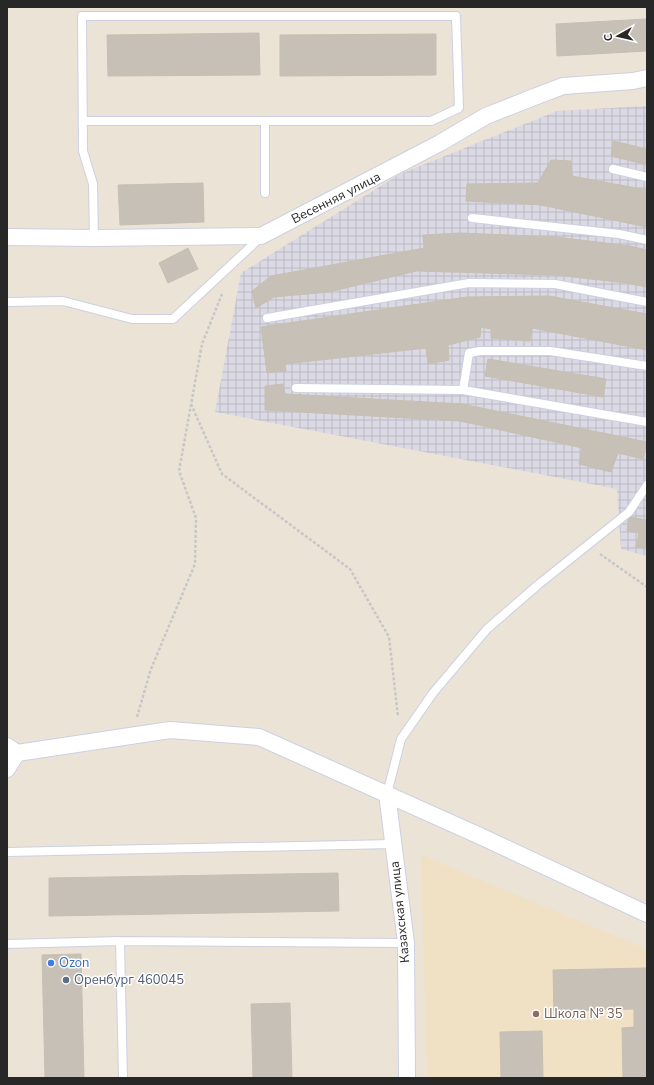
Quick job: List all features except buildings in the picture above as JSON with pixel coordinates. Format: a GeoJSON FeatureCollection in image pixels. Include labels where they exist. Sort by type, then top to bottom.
{"type":"FeatureCollection","features":[{"type":"Feature","properties":{"kind":"street","name":"Весенняя улица"},"geometry":{"type":"LineString","coordinates":[[7,238],[261,236],[433,147],[486,116],[563,86],[633,81],[647,78]]}},
{"type":"Feature","properties":{"kind":"street"},"geometry":{"type":"LineString","coordinates":[[7,769],[12,749],[170,730],[259,737],[387,794],[647,914]]}},
{"type":"Feature","properties":{"kind":"street","name":"Казахская улица"},"geometry":{"type":"LineString","coordinates":[[387,794],[406,943],[407,1078]]}},
{"type":"Feature","properties":{"kind":"lane"},"geometry":{"type":"LineString","coordinates":[[83,121],[431,121],[459,108],[456,16],[82,16],[83,151],[93,184],[94,238]]}},
{"type":"Feature","properties":{"kind":"lane"},"geometry":{"type":"LineString","coordinates":[[265,121],[265,193]]}},
{"type":"Feature","properties":{"kind":"lane"},"geometry":{"type":"LineString","coordinates":[[613,169],[647,177]]}},
{"type":"Feature","properties":{"kind":"lane"},"geometry":{"type":"LineString","coordinates":[[472,218],[619,234],[647,240]]}},
{"type":"Feature","properties":{"kind":"lane"},"geometry":{"type":"LineString","coordinates":[[7,302],[63,301],[132,319],[173,319],[261,236]]}},
{"type":"Feature","properties":{"kind":"lane"},"geometry":{"type":"LineString","coordinates":[[267,318],[469,284],[555,284],[647,302]]}},
{"type":"Feature","properties":{"kind":"lane"},"geometry":{"type":"LineString","coordinates":[[463,390],[469,353],[480,350],[550,352],[647,366]]}},
{"type":"Feature","properties":{"kind":"lane"},"geometry":{"type":"LineString","coordinates":[[296,388],[463,390],[647,422]]}},
{"type":"Feature","properties":{"kind":"lane"},"geometry":{"type":"LineString","coordinates":[[387,794],[401,739],[433,693],[487,629],[539,584],[629,512],[647,485]]}},
{"type":"Feature","properties":{"kind":"lane"},"geometry":{"type":"LineString","coordinates":[[7,852],[393,844]]}},
{"type":"Feature","properties":{"kind":"lane"},"geometry":{"type":"LineString","coordinates":[[120,941],[123,1078]]}},
{"type":"Feature","properties":{"kind":"lane"},"geometry":{"type":"LineString","coordinates":[[7,944],[120,941],[406,943]]}},
{"type":"Feature","properties":{"kind":"path"},"geometry":{"type":"LineString","coordinates":[[132,735],[151,669],[195,564],[196,518],[179,471],[202,344],[224,288]]}},
{"type":"Feature","properties":{"kind":"path"},"geometry":{"type":"LineString","coordinates":[[191,404],[222,474],[350,569],[389,637],[401,739]]}},
{"type":"Feature","properties":{"kind":"path"},"geometry":{"type":"LineString","coordinates":[[588,545],[647,587]]}},
{"type":"Feature","properties":{"kind":"shaded area"},"geometry":{"type":"Polygon","coordinates":[[[647,106],[647,556],[621,549],[617,489],[215,412],[241,273],[400,174],[557,111],[647,106]]]}},
{"type":"Feature","properties":{"kind":"shaded area","name":"Школа № 35"},"geometry":{"type":"Polygon","coordinates":[[[421,855],[647,949],[647,1078],[427,1078],[421,855]]]}},
{"type":"Feature","properties":{"kind":"place","name":"Ozon"},"geometry":{"type":"Point","coordinates":[51,963]}},
{"type":"Feature","properties":{"kind":"place","name":"Оренбург 460045"},"geometry":{"type":"Point","coordinates":[66,980]}},
{"type":"Feature","properties":{"kind":"place","name":"Школа № 35"},"geometry":{"type":"Point","coordinates":[536,1014]}}]}
